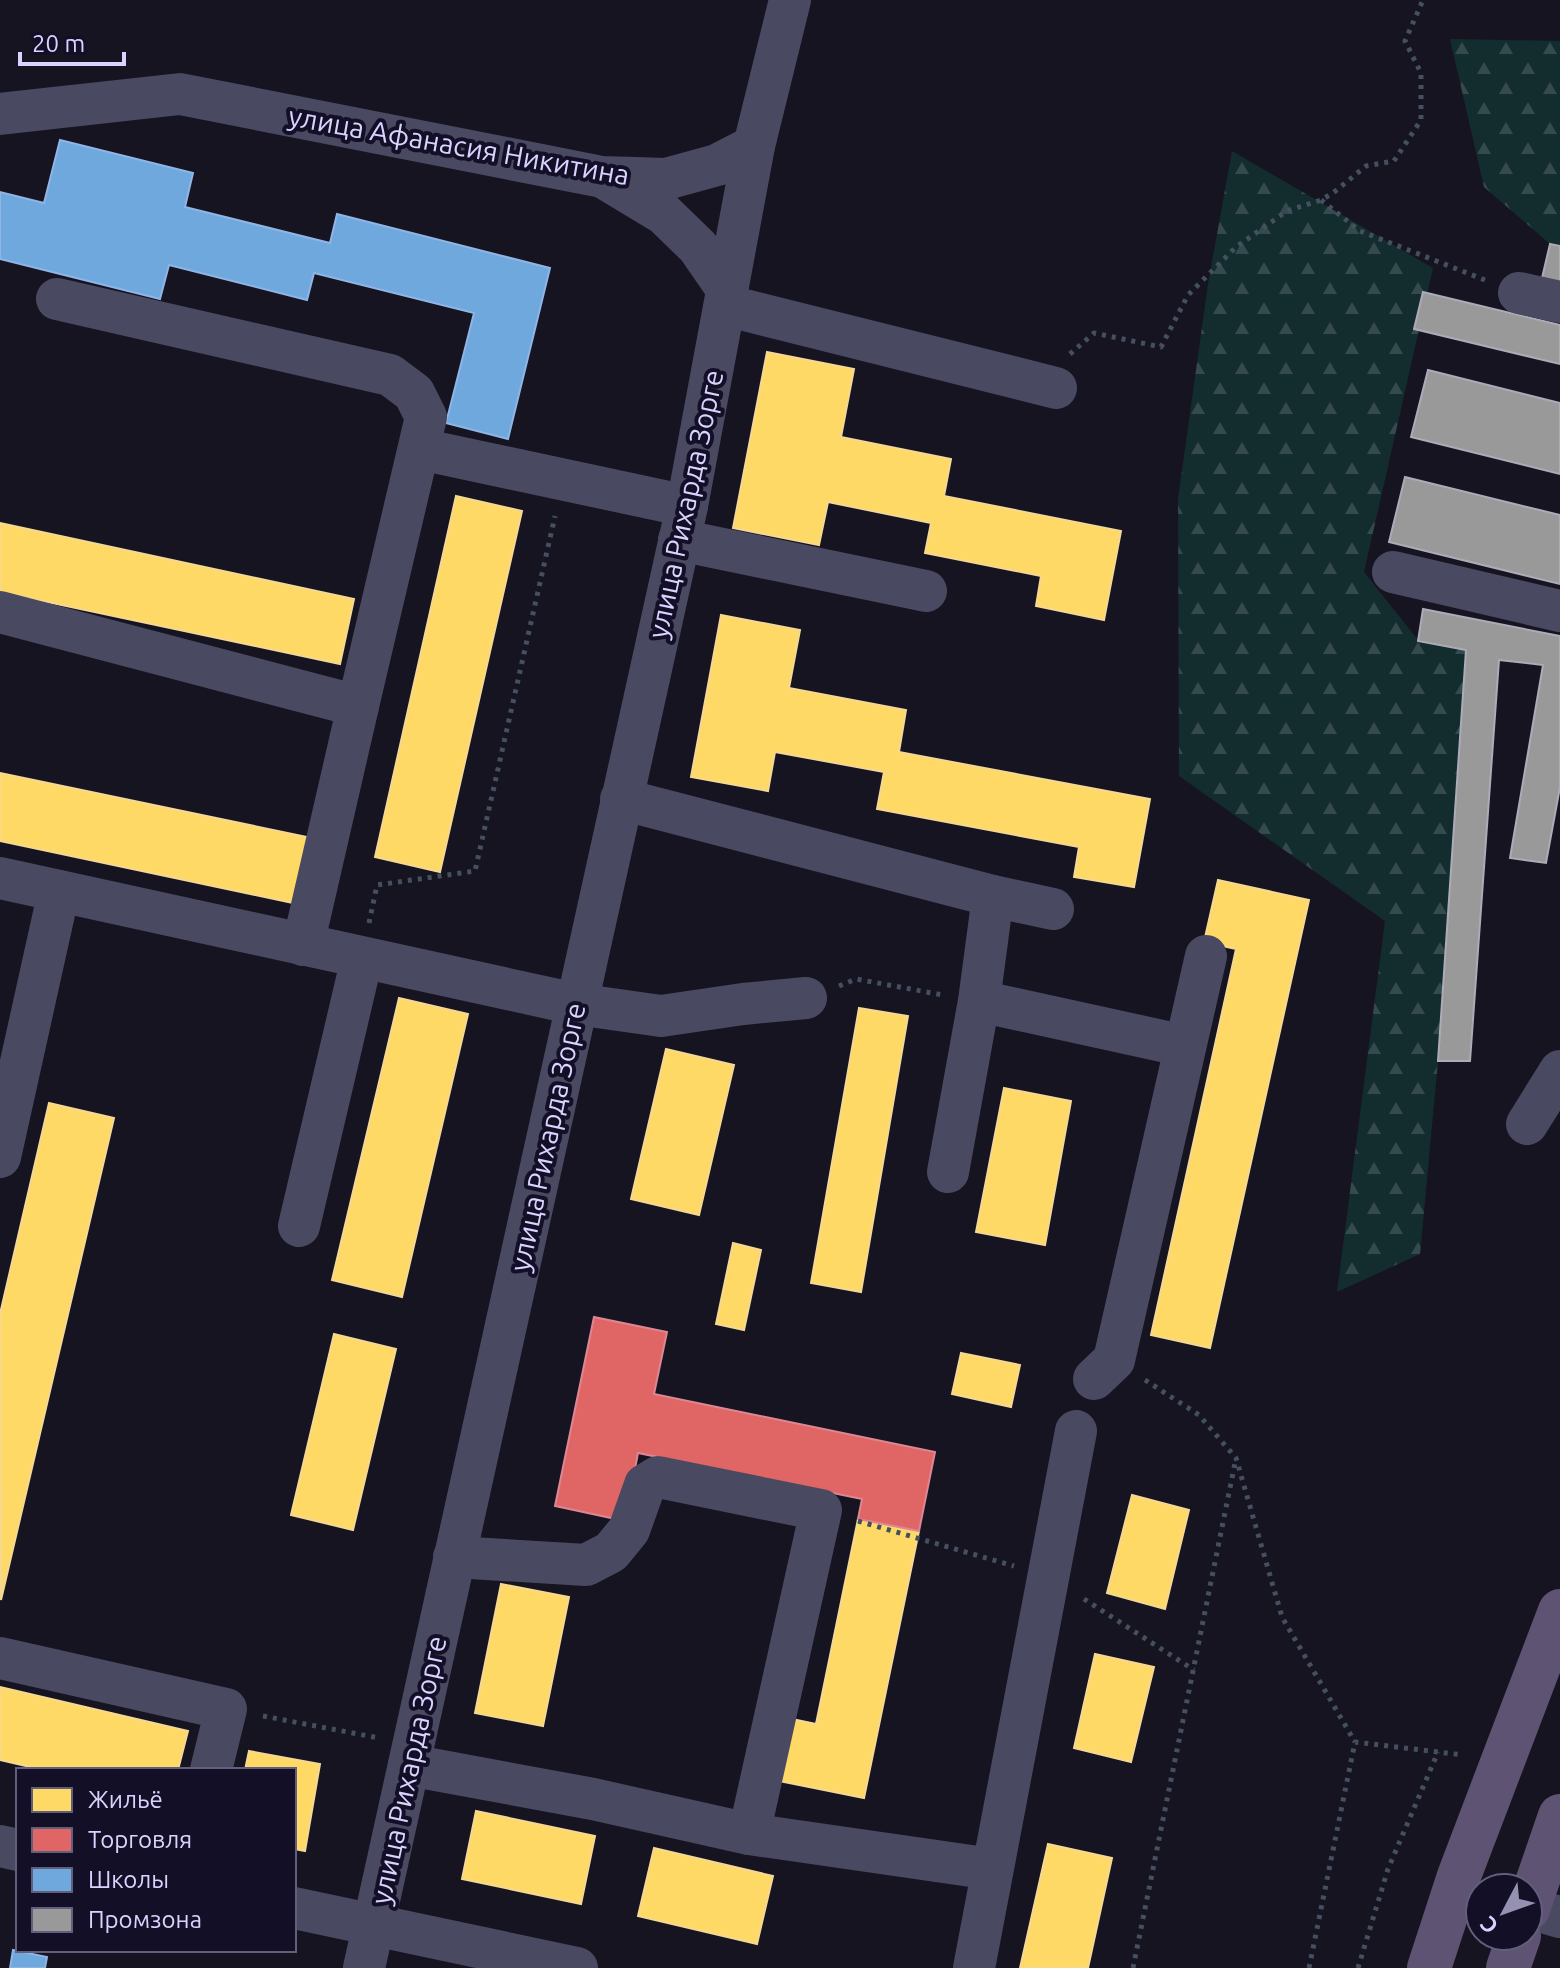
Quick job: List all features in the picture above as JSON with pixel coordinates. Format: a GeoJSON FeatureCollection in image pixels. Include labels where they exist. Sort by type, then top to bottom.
{"type":"FeatureCollection","features":[{"type":"Feature","properties":{"kind":"main road"},"geometry":{"type":"LineString","coordinates":[[1429,1968],[1459,1876],[1560,1611]]}},
{"type":"Feature","properties":{"kind":"main road"},"geometry":{"type":"LineString","coordinates":[[1541,1872],[1560,1816]]}},
{"type":"Feature","properties":{"kind":"street"},"geometry":{"type":"LineString","coordinates":[[726,297],[754,146],[790,0]]}},
{"type":"Feature","properties":{"kind":"street","name":"улица Афанасия Никитина"},"geometry":{"type":"LineString","coordinates":[[0,114],[180,94],[602,177],[666,179],[717,165],[754,146]]}},
{"type":"Feature","properties":{"kind":"street"},"geometry":{"type":"LineString","coordinates":[[602,177],[664,214],[698,247],[726,297],[1056,388]]}},
{"type":"Feature","properties":{"kind":"street"},"geometry":{"type":"LineString","coordinates":[[1519,293],[1560,302]]}},
{"type":"Feature","properties":{"kind":"street","name":"улица Рихарда Зорге"},"geometry":{"type":"LineString","coordinates":[[364,1968],[374,1925],[400,1753],[454,1557],[683,523],[726,297]]}},
{"type":"Feature","properties":{"kind":"street"},"geometry":{"type":"LineString","coordinates":[[57,299],[390,375],[414,393],[426,417],[303,945]]}},
{"type":"Feature","properties":{"kind":"street"},"geometry":{"type":"LineString","coordinates":[[420,449],[563,480],[683,523],[926,591]]}},
{"type":"Feature","properties":{"kind":"street"},"geometry":{"type":"LineString","coordinates":[[1393,572],[1560,611]]}},
{"type":"Feature","properties":{"kind":"street"},"geometry":{"type":"LineString","coordinates":[[0,612],[358,706]]}},
{"type":"Feature","properties":{"kind":"street"},"geometry":{"type":"LineString","coordinates":[[621,799],[1053,909]]}},
{"type":"Feature","properties":{"kind":"street"},"geometry":{"type":"LineString","coordinates":[[0,878],[576,1004],[661,1016],[806,998]]}},
{"type":"Feature","properties":{"kind":"street"},"geometry":{"type":"LineString","coordinates":[[0,1157],[59,891]]}},
{"type":"Feature","properties":{"kind":"street"},"geometry":{"type":"LineString","coordinates":[[948,1172],[979,1001],[993,896]]}},
{"type":"Feature","properties":{"kind":"street"},"geometry":{"type":"LineString","coordinates":[[1104,1370],[1206,956]]}},
{"type":"Feature","properties":{"kind":"street"},"geometry":{"type":"LineString","coordinates":[[299,1226],[362,958]]}},
{"type":"Feature","properties":{"kind":"street"},"geometry":{"type":"LineString","coordinates":[[979,1001],[1185,1046]]}},
{"type":"Feature","properties":{"kind":"street"},"geometry":{"type":"LineString","coordinates":[[1527,1124],[1560,1071]]}},
{"type":"Feature","properties":{"kind":"street"},"geometry":{"type":"LineString","coordinates":[[974,1968],[1076,1431]]}},
{"type":"Feature","properties":{"kind":"street"},"geometry":{"type":"LineString","coordinates":[[454,1557],[586,1565],[611,1552],[629,1530],[645,1485],[658,1477],[821,1510],[749,1834]]}},
{"type":"Feature","properties":{"kind":"street"},"geometry":{"type":"LineString","coordinates":[[0,1658],[226,1709],[211,1768]]}},
{"type":"Feature","properties":{"kind":"street"},"geometry":{"type":"LineString","coordinates":[[400,1753],[749,1834],[992,1869]]}},
{"type":"Feature","properties":{"kind":"street"},"geometry":{"type":"LineString","coordinates":[[296,1908],[577,1968]]}},
{"type":"Feature","properties":{"kind":"path"},"geometry":{"type":"LineString","coordinates":[[1056,388],[1071,352],[1094,333],[1161,347],[1188,295],[1236,247],[1287,211],[1321,200],[1366,166],[1394,161],[1421,120],[1421,73],[1405,41],[1423,0]]}},
{"type":"Feature","properties":{"kind":"path"},"geometry":{"type":"LineString","coordinates":[[1321,200],[1360,231],[1519,293]]}},
{"type":"Feature","properties":{"kind":"path"},"geometry":{"type":"LineString","coordinates":[[362,958],[377,885],[475,871],[563,480]]}},
{"type":"Feature","properties":{"kind":"path"},"geometry":{"type":"LineString","coordinates":[[806,998],[856,979],[979,1001]]}},
{"type":"Feature","properties":{"kind":"path"},"geometry":{"type":"LineString","coordinates":[[1104,1370],[1199,1415],[1236,1458],[1282,1617],[1355,1742],[1309,1968]]}},
{"type":"Feature","properties":{"kind":"path"},"geometry":{"type":"LineString","coordinates":[[1133,1968],[1236,1458]]}},
{"type":"Feature","properties":{"kind":"path"},"geometry":{"type":"LineString","coordinates":[[821,1510],[1048,1576],[1194,1670]]}},
{"type":"Feature","properties":{"kind":"path"},"geometry":{"type":"LineString","coordinates":[[226,1709],[400,1753]]}},
{"type":"Feature","properties":{"kind":"path"},"geometry":{"type":"LineString","coordinates":[[1355,1742],[1475,1757]]}},
{"type":"Feature","properties":{"kind":"path"},"geometry":{"type":"LineString","coordinates":[[1358,1968],[1388,1869],[1438,1752]]}},
{"type":"Feature","properties":{"kind":"green space"},"geometry":{"type":"Polygon","coordinates":[[[1450,39],[1560,41],[1560,246],[1550,244],[1484,187],[1450,39]]]}},
{"type":"Feature","properties":{"kind":"green space"},"geometry":{"type":"Polygon","coordinates":[[[1232,151],[1433,268],[1364,572],[1418,640],[1466,650],[1438,1061],[1420,1254],[1337,1292],[1385,921],[1179,776],[1178,499],[1208,284],[1232,151]]]}},
{"type":"Feature","properties":{"kind":"building: Жильё"},"geometry":{"type":"Polygon","coordinates":[[[767,352],[854,369],[841,437],[951,459],[944,496],[1121,531],[1104,620],[1036,606],[1041,576],[925,553],[931,523],[828,502],[819,545],[733,528],[767,352]]]}},
{"type":"Feature","properties":{"kind":"building: Жильё"},"geometry":{"type":"Polygon","coordinates":[[[456,496],[522,511],[440,872],[375,857],[456,496]]]}},
{"type":"Feature","properties":{"kind":"building: Жильё"},"geometry":{"type":"Polygon","coordinates":[[[0,523],[354,599],[340,664],[0,592],[0,523]]]}},
{"type":"Feature","properties":{"kind":"building: Жильё"},"geometry":{"type":"Polygon","coordinates":[[[721,615],[800,630],[789,688],[906,710],[899,752],[1150,799],[1134,887],[1074,877],[1079,847],[877,809],[884,772],[775,752],[768,791],[691,777],[721,615]]]}},
{"type":"Feature","properties":{"kind":"building: Жильё"},"geometry":{"type":"Polygon","coordinates":[[[0,773],[307,837],[293,903],[0,841],[0,773]]]}},
{"type":"Feature","properties":{"kind":"building: Жильё"},"geometry":{"type":"Polygon","coordinates":[[[1218,880],[1309,900],[1210,1348],[1151,1335],[1236,949],[1204,942],[1218,880]]]}},
{"type":"Feature","properties":{"kind":"building: Жильё"},"geometry":{"type":"Polygon","coordinates":[[[399,998],[468,1014],[402,1297],[332,1280],[399,998]]]}},
{"type":"Feature","properties":{"kind":"building: Жильё"},"geometry":{"type":"Polygon","coordinates":[[[859,1008],[908,1016],[861,1292],[811,1283],[859,1008]]]}},
{"type":"Feature","properties":{"kind":"building: Жильё"},"geometry":{"type":"Polygon","coordinates":[[[666,1049],[734,1065],[699,1215],[631,1199],[666,1049]]]}},
{"type":"Feature","properties":{"kind":"building: Жильё"},"geometry":{"type":"Polygon","coordinates":[[[1004,1088],[1071,1101],[1045,1245],[976,1232],[1004,1088]]]}},
{"type":"Feature","properties":{"kind":"building: Жильё"},"geometry":{"type":"Polygon","coordinates":[[[49,1103],[114,1118],[1,1600],[0,1314],[49,1103]]]}},
{"type":"Feature","properties":{"kind":"building: Жильё"},"geometry":{"type":"Polygon","coordinates":[[[733,1243],[761,1250],[744,1330],[716,1324],[733,1243]]]}},
{"type":"Feature","properties":{"kind":"building: Жильё"},"geometry":{"type":"Polygon","coordinates":[[[334,1334],[396,1349],[353,1530],[291,1515],[334,1334]]]}},
{"type":"Feature","properties":{"kind":"building: Жильё"},"geometry":{"type":"Polygon","coordinates":[[[961,1353],[1020,1365],[1011,1407],[952,1394],[961,1353]]]}},
{"type":"Feature","properties":{"kind":"building: Жильё"},"geometry":{"type":"Polygon","coordinates":[[[1132,1495],[1189,1510],[1165,1609],[1107,1593],[1132,1495]]]}},
{"type":"Feature","properties":{"kind":"building: Жильё"},"geometry":{"type":"Polygon","coordinates":[[[858,1519],[919,1531],[864,1798],[774,1780],[787,1718],[816,1724],[858,1519]]]}},
{"type":"Feature","properties":{"kind":"building: Жильё"},"geometry":{"type":"Polygon","coordinates":[[[501,1584],[569,1597],[543,1726],[475,1713],[501,1584]]]}},
{"type":"Feature","properties":{"kind":"building: Жильё"},"geometry":{"type":"Polygon","coordinates":[[[1095,1654],[1154,1667],[1131,1762],[1074,1748],[1095,1654]]]}},
{"type":"Feature","properties":{"kind":"building: Жильё"},"geometry":{"type":"Polygon","coordinates":[[[0,1687],[188,1731],[179,1768],[34,1768],[0,1760],[0,1687]]]}},
{"type":"Feature","properties":{"kind":"building: Жильё"},"geometry":{"type":"Polygon","coordinates":[[[249,1751],[320,1764],[305,1851],[296,1849],[296,1768],[245,1768],[249,1751]]]}},
{"type":"Feature","properties":{"kind":"building: Жильё"},"geometry":{"type":"Polygon","coordinates":[[[476,1811],[595,1836],[581,1904],[462,1879],[476,1811]]]}},
{"type":"Feature","properties":{"kind":"building: Жильё"},"geometry":{"type":"Polygon","coordinates":[[[1048,1844],[1112,1858],[1088,1968],[1020,1968],[1048,1844]]]}},
{"type":"Feature","properties":{"kind":"building: Жильё"},"geometry":{"type":"Polygon","coordinates":[[[654,1848],[773,1876],[757,1944],[638,1916],[654,1848]]]}},
{"type":"Feature","properties":{"kind":"building: Торговля"},"geometry":{"type":"Polygon","coordinates":[[[594,1317],[667,1332],[654,1394],[935,1452],[919,1531],[858,1519],[862,1499],[638,1453],[625,1521],[555,1506],[594,1317]]]}},
{"type":"Feature","properties":{"kind":"building: Школы"},"geometry":{"type":"Polygon","coordinates":[[[60,140],[193,173],[185,207],[330,243],[337,214],[550,268],[508,439],[446,423],[474,313],[314,273],[307,300],[169,265],[160,299],[0,259],[0,192],[44,203],[60,140]]]}},
{"type":"Feature","properties":{"kind":"building: Школы"},"geometry":{"type":"Polygon","coordinates":[[[13,1950],[47,1957],[45,1968],[10,1968],[13,1950]]]}},
{"type":"Feature","properties":{"kind":"building: Промзона"},"geometry":{"type":"Polygon","coordinates":[[[1550,244],[1560,246],[1560,282],[1542,278],[1550,244]]]}},
{"type":"Feature","properties":{"kind":"building: Промзона"},"geometry":{"type":"Polygon","coordinates":[[[1423,292],[1560,325],[1560,364],[1414,329],[1423,292]]]}},
{"type":"Feature","properties":{"kind":"building: Промзона"},"geometry":{"type":"Polygon","coordinates":[[[1428,370],[1560,403],[1560,474],[1411,437],[1428,370]]]}},
{"type":"Feature","properties":{"kind":"building: Промзона"},"geometry":{"type":"Polygon","coordinates":[[[1405,477],[1560,515],[1560,584],[1389,542],[1405,477]]]}},
{"type":"Feature","properties":{"kind":"building: Промзона"},"geometry":{"type":"Polygon","coordinates":[[[1423,609],[1560,636],[1560,787],[1546,863],[1510,858],[1543,665],[1499,660],[1470,1061],[1438,1061],[1466,650],[1418,641],[1423,609]]]}}]}
